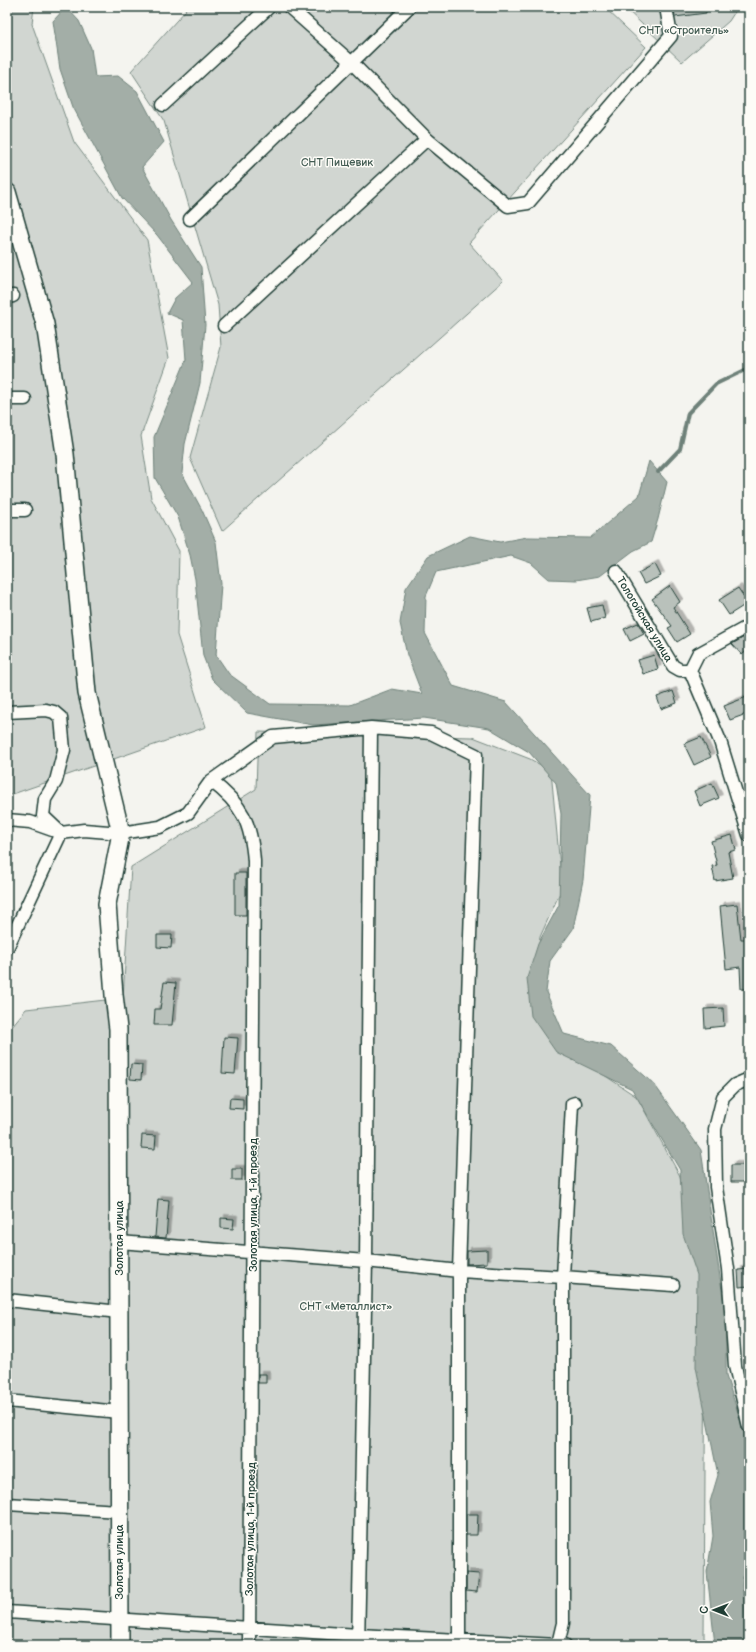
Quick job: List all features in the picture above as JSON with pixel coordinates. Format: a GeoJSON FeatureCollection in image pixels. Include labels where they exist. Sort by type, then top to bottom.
{"type":"FeatureCollection","features":[{"type":"Feature","properties":{"kind":"street"},"geometry":{"type":"LineString","coordinates":[[163,105],[269,7]]}},
{"type":"Feature","properties":{"kind":"street"},"geometry":{"type":"LineString","coordinates":[[289,7],[352,63],[427,139],[508,206],[528,202],[671,36],[666,7]]}},
{"type":"Feature","properties":{"kind":"street"},"geometry":{"type":"LineString","coordinates":[[190,220],[409,7]]}},
{"type":"Feature","properties":{"kind":"street"},"geometry":{"type":"LineString","coordinates":[[224,326],[427,139]]}},
{"type":"Feature","properties":{"kind":"street"},"geometry":{"type":"LineString","coordinates":[[7,192],[45,324],[65,454],[87,693],[120,833]]}},
{"type":"Feature","properties":{"kind":"street"},"geometry":{"type":"LineString","coordinates":[[7,399],[25,399]]}},
{"type":"Feature","properties":{"kind":"street"},"geometry":{"type":"LineString","coordinates":[[7,510],[25,510]]}},
{"type":"Feature","properties":{"kind":"street","name":"Тологойская улица"},"geometry":{"type":"LineString","coordinates":[[616,571],[673,666],[680,670],[690,670]]}},
{"type":"Feature","properties":{"kind":"street"},"geometry":{"type":"LineString","coordinates":[[749,626],[698,654],[690,670],[720,740],[749,835]]}},
{"type":"Feature","properties":{"kind":"street"},"geometry":{"type":"LineString","coordinates":[[7,712],[46,710],[54,712],[62,718],[64,750],[56,781],[45,799],[43,816],[61,833]]}},
{"type":"Feature","properties":{"kind":"street"},"geometry":{"type":"LineString","coordinates":[[7,820],[30,822],[61,833],[84,830],[120,833],[160,827],[188,813],[211,781],[273,737],[371,728],[431,733],[476,755],[459,1271],[459,1642]]}},
{"type":"Feature","properties":{"kind":"street"},"geometry":{"type":"LineString","coordinates":[[358,1640],[366,1261],[371,728]]}},
{"type":"Feature","properties":{"kind":"street","name":"Золотая улица, 1-й проезд"},"geometry":{"type":"LineString","coordinates":[[211,781],[236,803],[248,825],[253,846],[253,1252],[249,1645]]}},
{"type":"Feature","properties":{"kind":"street"},"geometry":{"type":"LineString","coordinates":[[7,948],[61,833]]}},
{"type":"Feature","properties":{"kind":"street","name":"Золотая улица"},"geometry":{"type":"LineString","coordinates":[[120,833],[107,904],[118,1030],[120,1645]]}},
{"type":"Feature","properties":{"kind":"street"},"geometry":{"type":"LineString","coordinates":[[749,1079],[735,1085],[723,1097],[715,1129],[716,1187],[728,1269],[735,1366],[749,1427]]}},
{"type":"Feature","properties":{"kind":"street"},"geometry":{"type":"LineString","coordinates":[[7,1612],[249,1628],[358,1640],[561,1645],[563,1623],[563,1277],[572,1104],[575,1103]]}},
{"type":"Feature","properties":{"kind":"street"},"geometry":{"type":"LineString","coordinates":[[119,1242],[366,1261],[459,1271],[673,1285]]}},
{"type":"Feature","properties":{"kind":"street"},"geometry":{"type":"LineString","coordinates":[[7,1300],[119,1312]]}},
{"type":"Feature","properties":{"kind":"street"},"geometry":{"type":"LineString","coordinates":[[7,1401],[119,1412]]}},
{"type":"Feature","properties":{"kind":"street"},"geometry":{"type":"LineString","coordinates":[[7,1504],[119,1511]]}},
{"type":"Feature","properties":{"kind":"green space"},"geometry":{"type":"Polygon","coordinates":[[[7,7],[34,7],[32,24],[74,142],[147,240],[169,358],[141,436],[151,498],[179,551],[177,635],[206,727],[7,796],[7,7]]]}},
{"type":"Feature","properties":{"kind":"green space","name":"СНТ Пищевик"},"geometry":{"type":"Polygon","coordinates":[[[183,7],[604,7],[646,47],[469,243],[503,281],[222,531],[190,458],[221,347],[218,305],[164,121],[131,71],[186,10],[183,7]]]}},
{"type":"Feature","properties":{"kind":"green space","name":"СНТ «Строитель»"},"geometry":{"type":"Polygon","coordinates":[[[624,7],[738,7],[729,21],[682,62],[624,7]]]}},
{"type":"Feature","properties":{"kind":"green space","name":"СНТ «Металлист»"},"geometry":{"type":"Polygon","coordinates":[[[258,732],[473,737],[530,759],[551,771],[562,888],[540,937],[532,997],[580,1059],[637,1097],[680,1176],[706,1303],[704,1638],[713,1645],[7,1645],[7,1032],[26,1009],[123,998],[131,867],[256,789],[258,732]]]}},
{"type":"Feature","properties":{"kind":"shaded area"},"geometry":{"type":"Polygon","coordinates":[[[66,7],[79,21],[91,48],[95,77],[118,76],[137,91],[164,142],[142,167],[171,220],[201,267],[205,325],[200,383],[185,444],[182,473],[202,510],[216,542],[221,584],[216,655],[229,674],[270,704],[350,705],[392,689],[422,694],[407,655],[400,623],[406,588],[428,556],[470,536],[500,542],[527,537],[590,538],[639,496],[649,461],[667,482],[651,542],[633,551],[600,576],[576,580],[549,579],[531,563],[511,556],[436,572],[426,596],[425,633],[453,686],[506,702],[590,795],[583,880],[573,929],[550,961],[546,992],[564,1034],[611,1046],[654,1084],[701,1150],[726,1317],[726,1376],[745,1434],[749,1455],[749,1529],[742,1586],[749,1645],[715,1645],[707,1572],[713,1536],[710,1502],[718,1475],[696,1367],[697,1275],[683,1234],[680,1170],[632,1089],[556,1052],[531,1016],[527,978],[538,944],[559,905],[561,814],[556,783],[529,752],[489,728],[424,718],[313,725],[247,713],[212,679],[203,656],[195,579],[190,555],[178,517],[155,478],[154,437],[186,360],[183,320],[167,313],[175,298],[193,282],[157,235],[122,198],[73,107],[60,69],[53,21],[66,7]]]}},
{"type":"Feature","properties":{"kind":"building"},"geometry":{"type":"Polygon","coordinates":[[[674,7],[705,7],[706,13],[675,17],[674,7]]]}},
{"type":"Feature","properties":{"kind":"building"},"geometry":{"type":"Polygon","coordinates":[[[655,564],[661,576],[644,584],[638,573],[655,564]]]}},
{"type":"Feature","properties":{"kind":"building"},"geometry":{"type":"Polygon","coordinates":[[[670,586],[680,602],[673,607],[690,634],[677,642],[668,628],[672,626],[652,599],[670,586]]]}},
{"type":"Feature","properties":{"kind":"building"},"geometry":{"type":"Polygon","coordinates":[[[738,588],[748,603],[729,615],[719,600],[738,588]]]}},
{"type":"Feature","properties":{"kind":"building"},"geometry":{"type":"Polygon","coordinates":[[[602,605],[605,618],[591,622],[587,608],[602,605]]]}},
{"type":"Feature","properties":{"kind":"building"},"geometry":{"type":"Polygon","coordinates":[[[638,623],[644,634],[630,641],[624,629],[638,623]]]}},
{"type":"Feature","properties":{"kind":"building"},"geometry":{"type":"Polygon","coordinates":[[[746,636],[749,640],[749,649],[742,655],[732,644],[746,636]]]}},
{"type":"Feature","properties":{"kind":"building"},"geometry":{"type":"Polygon","coordinates":[[[654,655],[658,669],[643,674],[638,660],[654,655]]]}},
{"type":"Feature","properties":{"kind":"building"},"geometry":{"type":"Polygon","coordinates":[[[673,691],[677,703],[661,709],[657,697],[673,691]]]}},
{"type":"Feature","properties":{"kind":"building"},"geometry":{"type":"Polygon","coordinates":[[[749,696],[749,713],[730,720],[724,706],[749,696]]]}},
{"type":"Feature","properties":{"kind":"building"},"geometry":{"type":"Polygon","coordinates":[[[701,737],[711,757],[694,765],[684,744],[701,737]]]}},
{"type":"Feature","properties":{"kind":"building"},"geometry":{"type":"Polygon","coordinates":[[[712,783],[719,798],[700,806],[694,791],[712,783]]]}},
{"type":"Feature","properties":{"kind":"building"},"geometry":{"type":"Polygon","coordinates":[[[732,835],[736,850],[728,852],[733,878],[715,881],[712,866],[717,865],[711,841],[732,835]]]}},
{"type":"Feature","properties":{"kind":"building"},"geometry":{"type":"Polygon","coordinates":[[[235,873],[246,873],[246,915],[235,915],[235,873]]]}},
{"type":"Feature","properties":{"kind":"building"},"geometry":{"type":"Polygon","coordinates":[[[737,904],[741,939],[746,939],[749,964],[749,989],[741,989],[740,967],[726,969],[720,906],[737,904]]]}},
{"type":"Feature","properties":{"kind":"building"},"geometry":{"type":"Polygon","coordinates":[[[157,935],[172,935],[171,948],[157,947],[157,935]]]}},
{"type":"Feature","properties":{"kind":"building"},"geometry":{"type":"Polygon","coordinates":[[[164,982],[176,983],[172,1025],[154,1025],[155,1009],[160,1009],[164,982]]]}},
{"type":"Feature","properties":{"kind":"building"},"geometry":{"type":"Polygon","coordinates":[[[723,1008],[724,1026],[705,1028],[704,1009],[723,1008]]]}},
{"type":"Feature","properties":{"kind":"building"},"geometry":{"type":"Polygon","coordinates":[[[224,1037],[238,1038],[235,1074],[222,1073],[224,1037]]]}},
{"type":"Feature","properties":{"kind":"building"},"geometry":{"type":"Polygon","coordinates":[[[131,1064],[142,1065],[141,1080],[130,1079],[131,1064]]]}},
{"type":"Feature","properties":{"kind":"building"},"geometry":{"type":"Polygon","coordinates":[[[230,1098],[243,1099],[243,1109],[229,1108],[230,1098]]]}},
{"type":"Feature","properties":{"kind":"building"},"geometry":{"type":"Polygon","coordinates":[[[142,1135],[156,1136],[155,1149],[141,1148],[142,1135]]]}},
{"type":"Feature","properties":{"kind":"building"},"geometry":{"type":"Polygon","coordinates":[[[731,1165],[748,1165],[749,1182],[731,1182],[731,1165]]]}},
{"type":"Feature","properties":{"kind":"building"},"geometry":{"type":"Polygon","coordinates":[[[232,1169],[242,1169],[242,1180],[232,1180],[232,1169]]]}},
{"type":"Feature","properties":{"kind":"building"},"geometry":{"type":"Polygon","coordinates":[[[158,1199],[169,1200],[166,1238],[155,1237],[158,1199]]]}},
{"type":"Feature","properties":{"kind":"building"},"geometry":{"type":"Polygon","coordinates":[[[221,1218],[234,1219],[233,1229],[221,1228],[221,1218]]]}},
{"type":"Feature","properties":{"kind":"building"},"geometry":{"type":"Polygon","coordinates":[[[487,1250],[487,1263],[467,1264],[467,1251],[487,1250]]]}},
{"type":"Feature","properties":{"kind":"building"},"geometry":{"type":"Polygon","coordinates":[[[749,1269],[749,1286],[739,1287],[738,1270],[749,1269]]]}},
{"type":"Feature","properties":{"kind":"building"},"geometry":{"type":"Polygon","coordinates":[[[258,1374],[266,1374],[266,1383],[258,1383],[258,1374]]]}},
{"type":"Feature","properties":{"kind":"building"},"geometry":{"type":"Polygon","coordinates":[[[466,1514],[478,1514],[477,1535],[466,1535],[466,1514]]]}},
{"type":"Feature","properties":{"kind":"building"},"geometry":{"type":"Polygon","coordinates":[[[466,1573],[479,1574],[477,1592],[466,1591],[466,1573]]]}},
{"type":"Feature","properties":{"kind":"waterway"},"geometry":{"type":"LineString","coordinates":[[658,472],[680,449],[688,413],[716,384],[749,368]]}}]}
